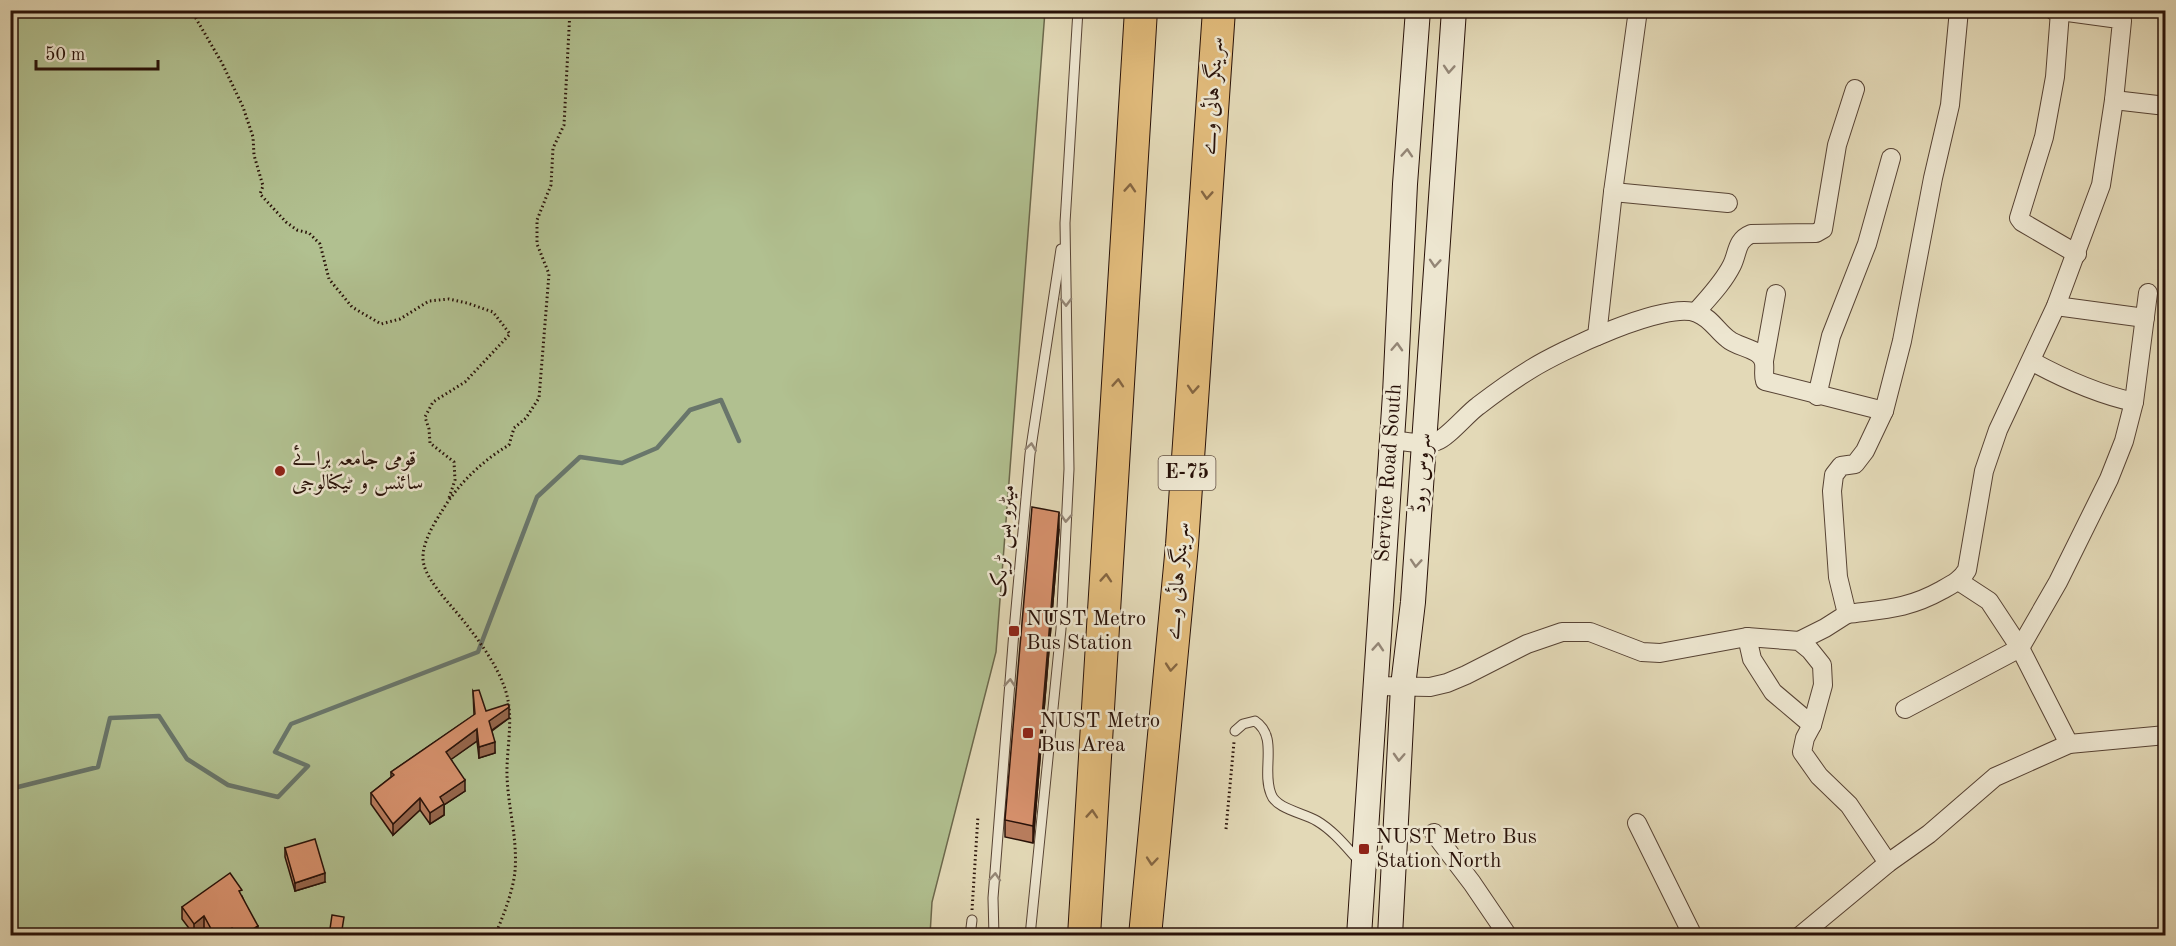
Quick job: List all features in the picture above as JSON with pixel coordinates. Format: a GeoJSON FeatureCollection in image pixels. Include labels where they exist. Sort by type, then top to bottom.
{"type":"FeatureCollection","features":[{"type":"Feature","properties":{"kind":"highway"},"geometry":{"type":"LineString","coordinates":[[1084,936],[1141,10]]}},
{"type":"Feature","properties":{"kind":"highway","name":"سرینگر ہائی وے"},"geometry":{"type":"LineString","coordinates":[[1145,936],[1182,545],[1219,10]]}},
{"type":"Feature","properties":{"kind":"main road","name":"Service Road South"},"geometry":{"type":"LineString","coordinates":[[1359,936],[1392,440],[1405,184],[1418,10]]}},
{"type":"Feature","properties":{"kind":"main road","name":"سروس روڈ"},"geometry":{"type":"LineString","coordinates":[[1390,936],[1403,686],[1413,602],[1454,10]]}},
{"type":"Feature","properties":{"kind":"main road"},"geometry":{"type":"LineString","coordinates":[[1386,532],[1418,530]]}},
{"type":"Feature","properties":{"kind":"street"},"geometry":{"type":"LineString","coordinates":[[1597,336],[1613,192],[1638,10]]}},
{"type":"Feature","properties":{"kind":"street"},"geometry":{"type":"LineString","coordinates":[[1847,614],[1838,577],[1832,491],[1834,475],[1841,466],[1855,465],[1865,451],[1884,411],[1902,341],[1933,178],[1950,105],[1959,10]]}},
{"type":"Feature","properties":{"kind":"street"},"geometry":{"type":"LineString","coordinates":[[1375,687],[1430,687],[1447,683],[1527,644],[1562,633],[1590,632],[1627,648],[1660,653],[1747,637],[1799,641],[1847,614],[1905,607],[1922,601],[1961,579],[1970,559],[1983,471],[1998,430],[2056,306],[2077,254],[2102,185],[2122,21],[2056,11],[2055,77],[2044,138],[2019,218],[2022,222],[2077,254]]}},
{"type":"Feature","properties":{"kind":"street"},"geometry":{"type":"LineString","coordinates":[[1696,312],[1725,278],[1744,237],[1751,234],[1816,233],[1823,229],[1837,145],[1855,88]]}},
{"type":"Feature","properties":{"kind":"street"},"geometry":{"type":"LineString","coordinates":[[2114,100],[2166,106]]}},
{"type":"Feature","properties":{"kind":"street"},"geometry":{"type":"LineString","coordinates":[[1817,396],[1831,336],[1866,244],[1891,158]]}},
{"type":"Feature","properties":{"kind":"street"},"geometry":{"type":"LineString","coordinates":[[1613,192],[1728,203]]}},
{"type":"Feature","properties":{"kind":"street"},"geometry":{"type":"LineString","coordinates":[[1905,709],[2020,648],[2058,582],[2109,479],[2124,441],[2134,402],[2148,292]]}},
{"type":"Feature","properties":{"kind":"street"},"geometry":{"type":"LineString","coordinates":[[1776,294],[1764,361],[1765,381],[1817,396],[1884,411]]}},
{"type":"Feature","properties":{"kind":"street"},"geometry":{"type":"LineString","coordinates":[[2056,306],[2145,318]]}},
{"type":"Feature","properties":{"kind":"street"},"geometry":{"type":"LineString","coordinates":[[1392,440],[1424,443],[1438,441],[1478,406],[1532,368],[1597,336],[1665,312],[1681,310],[1696,312],[1710,320],[1725,338],[1735,345],[1756,352],[1764,361]]}},
{"type":"Feature","properties":{"kind":"street"},"geometry":{"type":"LineString","coordinates":[[2031,361],[2086,388],[2109,397],[2134,402]]}},
{"type":"Feature","properties":{"kind":"street"},"geometry":{"type":"LineString","coordinates":[[1963,584],[1989,601],[2020,648],[2069,744]]}},
{"type":"Feature","properties":{"kind":"street"},"geometry":{"type":"LineString","coordinates":[[1747,637],[1752,659],[1773,692],[1812,725]]}},
{"type":"Feature","properties":{"kind":"street"},"geometry":{"type":"LineString","coordinates":[[1799,641],[1822,665],[1823,685],[1802,752],[1819,776],[1849,805],[1888,863]]}},
{"type":"Feature","properties":{"kind":"street"},"geometry":{"type":"LineString","coordinates":[[1800,936],[1888,863],[1929,834],[1995,777],[2069,744],[2166,735]]}},
{"type":"Feature","properties":{"kind":"street"},"geometry":{"type":"LineString","coordinates":[[1637,823],[1693,936]]}},
{"type":"Feature","properties":{"kind":"street"},"geometry":{"type":"LineString","coordinates":[[1434,832],[1508,936]]}},
{"type":"Feature","properties":{"kind":"lane","name":"میٹرو بس ٹریک"},"geometry":{"type":"LineString","coordinates":[[1030,936],[1061,629],[1068,469],[1065,223],[1078,10]]}},
{"type":"Feature","properties":{"kind":"lane","name":"میٹرو بس ٹریک"},"geometry":{"type":"LineString","coordinates":[[994,936],[993,898],[1030,454],[1065,223]]}},
{"type":"Feature","properties":{"kind":"lane"},"geometry":{"type":"LineString","coordinates":[[1235,731],[1243,724],[1255,722],[1264,727],[1268,738],[1268,783],[1271,796],[1281,805],[1318,821],[1334,833],[1363,866]]}},
{"type":"Feature","properties":{"kind":"lane"},"geometry":{"type":"LineString","coordinates":[[970,936],[972,920]]}},
{"type":"Feature","properties":{"kind":"path"},"geometry":{"type":"LineString","coordinates":[[191,10],[222,63],[243,107],[253,137],[254,155],[263,186],[260,194],[286,222],[297,230],[309,233],[320,244],[329,279],[352,307],[381,324],[400,319],[429,302],[449,299],[493,312],[510,334],[465,382],[434,402],[425,417],[430,443],[454,462],[455,480],[448,501]]}},
{"type":"Feature","properties":{"kind":"path"},"geometry":{"type":"LineString","coordinates":[[495,936],[514,871],[513,824],[507,769],[510,706],[503,684],[490,660],[467,625],[441,595],[423,564],[427,535],[448,501],[474,471],[495,453],[509,445],[514,428],[526,418],[539,398],[549,274],[537,244],[537,220],[550,185],[553,148],[564,125],[570,10]]}},
{"type":"Feature","properties":{"kind":"path"},"geometry":{"type":"LineString","coordinates":[[1226,829],[1235,731]]}},
{"type":"Feature","properties":{"kind":"path"},"geometry":{"type":"LineString","coordinates":[[972,920],[978,816]]}},
{"type":"Feature","properties":{"kind":"green space"},"geometry":{"type":"Polygon","coordinates":[[[10,11],[1045,11],[996,652],[932,902],[930,935],[11,935],[10,11]]]}},
{"type":"Feature","properties":{"kind":"building","name":"NUST Metro Bus Area"},"geometry":{"type":"Polygon","coordinates":[[[1032,507],[1059,512],[1033,826],[1005,820],[1032,507]]]}},
{"type":"Feature","properties":{"kind":"building"},"geometry":{"type":"Polygon","coordinates":[[[479,690],[486,711],[508,704],[509,707],[489,721],[495,742],[479,747],[477,729],[446,752],[465,780],[440,797],[444,804],[430,813],[420,798],[393,824],[371,793],[394,775],[391,772],[475,714],[473,691],[479,690]]]}},
{"type":"Feature","properties":{"kind":"building"},"geometry":{"type":"Polygon","coordinates":[[[315,839],[325,873],[295,883],[285,848],[315,839]]]}},
{"type":"Feature","properties":{"kind":"building"},"geometry":{"type":"Polygon","coordinates":[[[230,873],[242,890],[239,891],[258,926],[242,936],[236,936],[232,928],[215,936],[204,916],[194,924],[182,907],[230,873]]]}},
{"type":"Feature","properties":{"kind":"building"},"geometry":{"type":"Polygon","coordinates":[[[332,915],[344,917],[341,936],[329,936],[332,915]]]}},
{"type":"Feature","properties":{"kind":"waterway"},"geometry":{"type":"LineString","coordinates":[[10,789],[98,767],[110,718],[159,716],[187,759],[228,785],[278,797],[308,766],[275,752],[291,724],[478,652],[537,497],[580,457],[622,463],[657,448],[690,410],[721,400],[739,441]]}},
{"type":"Feature","properties":{"kind":"place","name":"قومی جامعہ برائے سائنس و ٹیکنالوجی"},"geometry":{"type":"Point","coordinates":[280,471]}},
{"type":"Feature","properties":{"kind":"place","name":"NUST Metro Bus Station"},"geometry":{"type":"Point","coordinates":[1014,631]}},
{"type":"Feature","properties":{"kind":"place","name":"NUST Metro Bus Area"},"geometry":{"type":"Point","coordinates":[1028,733]}},
{"type":"Feature","properties":{"kind":"place","name":"NUST Metro Bus Station North"},"geometry":{"type":"Point","coordinates":[1364,849]}}]}
